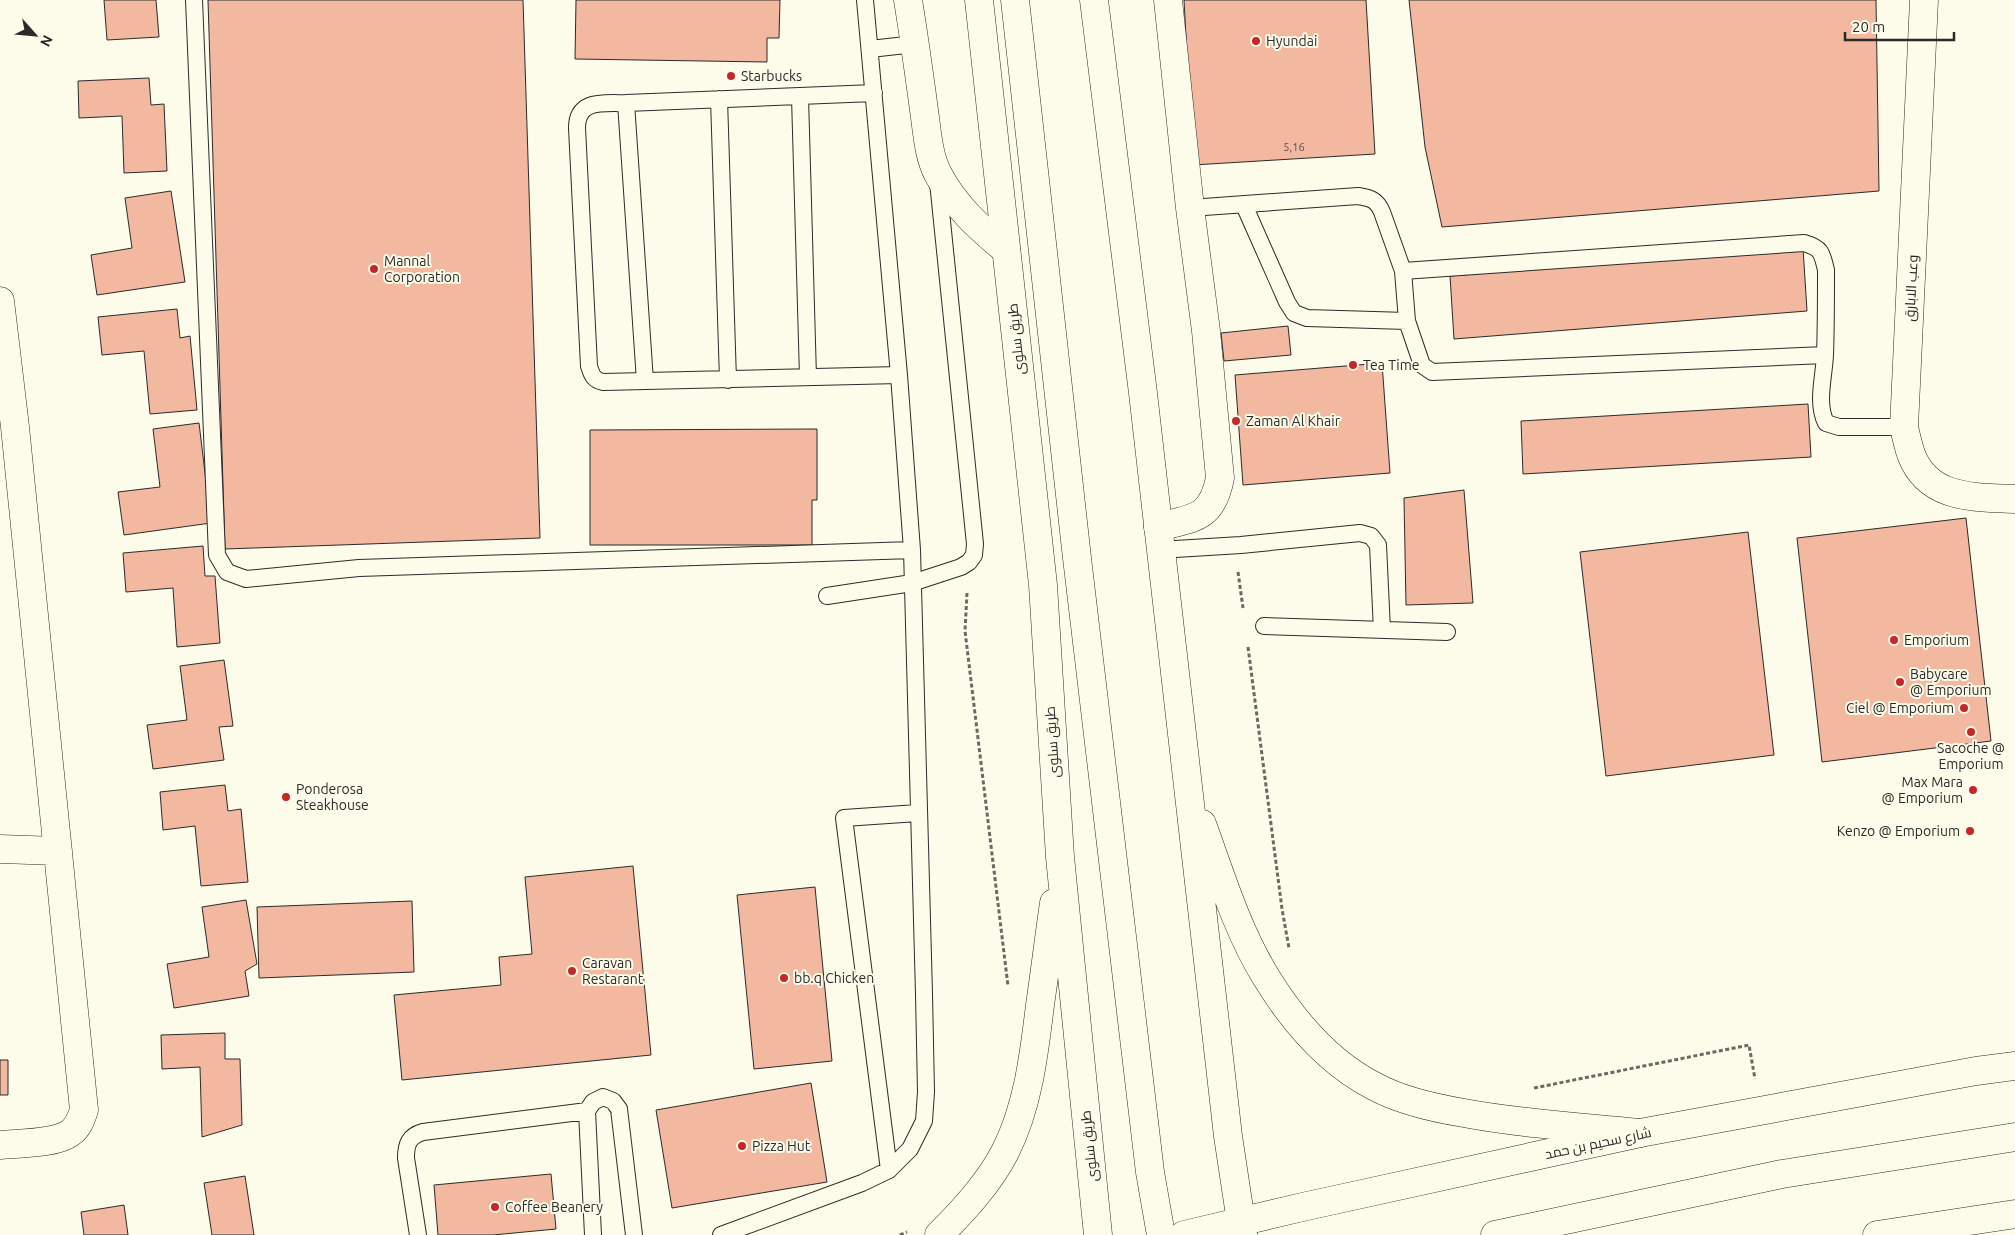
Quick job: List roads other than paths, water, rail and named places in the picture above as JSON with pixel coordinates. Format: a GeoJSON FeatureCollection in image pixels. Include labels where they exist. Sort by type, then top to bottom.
{"type":"FeatureCollection","features":[{"type":"Feature","properties":{"kind":"main road"},"geometry":{"type":"LineString","coordinates":[[908,0],[928,140],[936,172],[956,203],[968,217],[1006,250]]}},
{"type":"Feature","properties":{"kind":"main road","name":"طريق سلوى"},"geometry":{"type":"LineString","coordinates":[[980,0],[1043,585],[1060,857],[1098,1235]]}},
{"type":"Feature","properties":{"kind":"main road"},"geometry":{"type":"LineString","coordinates":[[1016,0],[1077,558],[1151,1180],[1161,1235]]}},
{"type":"Feature","properties":{"kind":"main road"},"geometry":{"type":"LineString","coordinates":[[1094,0],[1240,1230]]}},
{"type":"Feature","properties":{"kind":"main road"},"geometry":{"type":"LineString","coordinates":[[1159,538],[1208,509],[1216,496],[1220,478],[1206,330],[1190,208],[1168,0]]}},
{"type":"Feature","properties":{"kind":"main road","name":"وعب الابارق"},"geometry":{"type":"LineString","coordinates":[[1924,0],[1904,427],[1912,455],[1925,476],[1942,490],[1966,496],[2015,499]]}},
{"type":"Feature","properties":{"kind":"main road"},"geometry":{"type":"LineString","coordinates":[[0,301],[7,427],[58,851],[84,1110],[80,1123],[71,1133],[60,1139],[0,1145]]}},
{"type":"Feature","properties":{"kind":"main road"},"geometry":{"type":"LineString","coordinates":[[1186,783],[1236,917],[1265,976],[1300,1026],[1336,1061],[1374,1086],[1421,1104],[1495,1119],[1640,1133]]}},
{"type":"Feature","properties":{"kind":"main road"},"geometry":{"type":"LineString","coordinates":[[0,848],[58,851]]}},
{"type":"Feature","properties":{"kind":"main road"},"geometry":{"type":"LineString","coordinates":[[939,1235],[963,1210],[993,1171],[1008,1145],[1020,1114],[1036,1040],[1060,857]]}},
{"type":"Feature","properties":{"kind":"main road","name":"شارع سحيم بن حمد"},"geometry":{"type":"LineString","coordinates":[[1184,1235],[1240,1230],[1640,1133],[1967,1073],[2015,1066]]}},
{"type":"Feature","properties":{"kind":"main road"},"geometry":{"type":"LineString","coordinates":[[1495,1235],[1782,1174],[2015,1137]]}},
{"type":"Feature","properties":{"kind":"main road"},"geometry":{"type":"LineString","coordinates":[[1878,1235],[2015,1214]]}},
{"type":"Feature","properties":{"kind":"lane"},"geometry":{"type":"LineString","coordinates":[[194,0],[217,555],[227,572],[246,579],[359,568],[912,550]]}},
{"type":"Feature","properties":{"kind":"lane"},"geometry":{"type":"LineString","coordinates":[[720,1235],[862,1183],[889,1170],[910,1149],[924,1121],[926,1092],[912,550],[899,375],[865,0]]}},
{"type":"Feature","properties":{"kind":"lane"},"geometry":{"type":"LineString","coordinates":[[870,49],[915,44]]}},
{"type":"Feature","properties":{"kind":"lane"},"geometry":{"type":"LineString","coordinates":[[874,93],[626,103],[584,107],[577,120],[589,366],[592,376],[596,380],[603,382],[899,375]]}},
{"type":"Feature","properties":{"kind":"lane"},"geometry":{"type":"LineString","coordinates":[[800,97],[808,377]]}},
{"type":"Feature","properties":{"kind":"lane"},"geometry":{"type":"LineString","coordinates":[[719,99],[728,380]]}},
{"type":"Feature","properties":{"kind":"lane"},"geometry":{"type":"LineString","coordinates":[[626,103],[645,382]]}},
{"type":"Feature","properties":{"kind":"lane"},"geometry":{"type":"LineString","coordinates":[[827,596],[912,583],[961,567],[969,562],[974,555],[975,544],[936,172]]}},
{"type":"Feature","properties":{"kind":"lane"},"geometry":{"type":"LineString","coordinates":[[1190,208],[1358,196],[1374,199],[1382,212],[1403,271],[1407,321],[1422,365],[1432,372],[1825,355]]}},
{"type":"Feature","properties":{"kind":"lane"},"geometry":{"type":"LineString","coordinates":[[1244,205],[1287,302],[1294,313],[1307,318],[1407,321]]}},
{"type":"Feature","properties":{"kind":"lane"},"geometry":{"type":"LineString","coordinates":[[1403,271],[1804,243],[1817,247],[1823,256],[1826,270],[1822,416],[1826,423],[1839,427],[1904,427]]}},
{"type":"Feature","properties":{"kind":"lane"},"geometry":{"type":"LineString","coordinates":[[1159,538],[1234,546],[1360,533],[1371,536],[1378,545],[1382,630]]}},
{"type":"Feature","properties":{"kind":"lane"},"geometry":{"type":"LineString","coordinates":[[1264,626],[1447,632]]}},
{"type":"Feature","properties":{"kind":"lane"},"geometry":{"type":"LineString","coordinates":[[889,1170],[844,818],[918,813]]}},
{"type":"Feature","properties":{"kind":"lane"},"geometry":{"type":"LineString","coordinates":[[593,1235],[587,1111],[593,1102],[603,1097],[613,1101],[619,1109],[634,1235]]}},
{"type":"Feature","properties":{"kind":"lane"},"geometry":{"type":"LineString","coordinates":[[418,1235],[406,1158],[406,1146],[410,1138],[423,1132],[587,1111]]}},
{"type":"Feature","properties":{"kind":"place","name":"Hyundai"},"geometry":{"type":"Point","coordinates":[1256,41]}},
{"type":"Feature","properties":{"kind":"place","name":"Starbucks"},"geometry":{"type":"Point","coordinates":[731,76]}},
{"type":"Feature","properties":{"kind":"place","name":"Mannal Corporation"},"geometry":{"type":"Point","coordinates":[374,269]}},
{"type":"Feature","properties":{"kind":"place","name":"Tea Time"},"geometry":{"type":"Point","coordinates":[1353,365]}},
{"type":"Feature","properties":{"kind":"place","name":"Zaman Al Khair"},"geometry":{"type":"Point","coordinates":[1236,421]}},
{"type":"Feature","properties":{"kind":"place","name":"Emporium"},"geometry":{"type":"Point","coordinates":[1894,640]}},
{"type":"Feature","properties":{"kind":"place","name":"Babycare @ Emporium"},"geometry":{"type":"Point","coordinates":[1900,682]}},
{"type":"Feature","properties":{"kind":"place","name":"Ciel @ Emporium"},"geometry":{"type":"Point","coordinates":[1964,708]}},
{"type":"Feature","properties":{"kind":"place","name":"Sacoche @ Emporium"},"geometry":{"type":"Point","coordinates":[1971,732]}},
{"type":"Feature","properties":{"kind":"place","name":"Max Mara @ Emporium"},"geometry":{"type":"Point","coordinates":[1973,790]}},
{"type":"Feature","properties":{"kind":"place","name":"Ponderosa Steakhouse"},"geometry":{"type":"Point","coordinates":[286,797]}},
{"type":"Feature","properties":{"kind":"place","name":"Kenzo @ Emporium"},"geometry":{"type":"Point","coordinates":[1970,831]}},
{"type":"Feature","properties":{"kind":"place","name":"Caravan Restarant"},"geometry":{"type":"Point","coordinates":[572,971]}},
{"type":"Feature","properties":{"kind":"place","name":"bb.q Chicken"},"geometry":{"type":"Point","coordinates":[784,978]}},
{"type":"Feature","properties":{"kind":"place","name":"Pizza Hut"},"geometry":{"type":"Point","coordinates":[742,1146]}},
{"type":"Feature","properties":{"kind":"place","name":"Coffee Beanery"},"geometry":{"type":"Point","coordinates":[495,1207]}}]}
